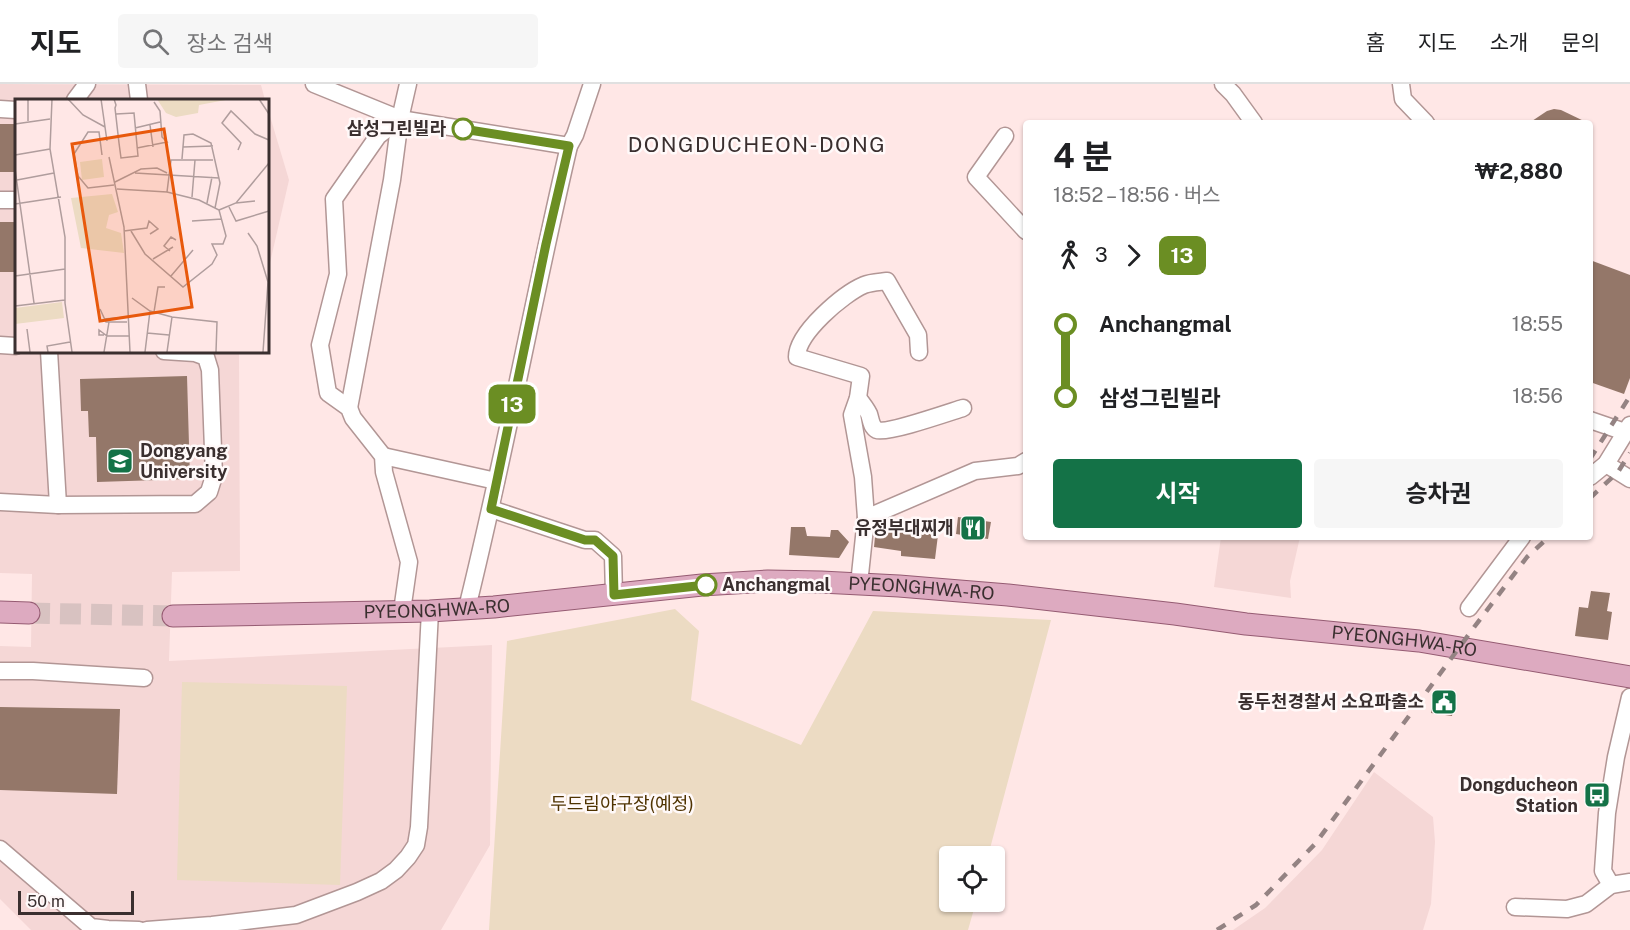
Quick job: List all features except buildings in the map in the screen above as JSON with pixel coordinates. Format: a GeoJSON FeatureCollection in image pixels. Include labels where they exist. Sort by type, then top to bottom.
{"type":"FeatureCollection","features":[{"type":"Feature","properties":{"kind":"main road","name":"PYEONGHWA-RO"},"geometry":{"type":"LineString","coordinates":[[173,616],[430,611],[702,585],[768,581],[860,584],[1008,595],[1246,624],[1419,641],[1630,676]]}},
{"type":"Feature","properties":{"kind":"main road"},"geometry":{"type":"LineString","coordinates":[[0,612],[29,613]]}},
{"type":"Feature","properties":{"kind":"street"},"geometry":{"type":"LineString","coordinates":[[76,99],[87,84]]}},
{"type":"Feature","properties":{"kind":"street"},"geometry":{"type":"LineString","coordinates":[[137,84],[140,99]]}},
{"type":"Feature","properties":{"kind":"street"},"geometry":{"type":"LineString","coordinates":[[314,84],[400,119],[569,146]]}},
{"type":"Feature","properties":{"kind":"street"},"geometry":{"type":"LineString","coordinates":[[402,611],[409,562],[384,472],[383,456],[353,418],[350,408],[408,84]]}},
{"type":"Feature","properties":{"kind":"street"},"geometry":{"type":"LineString","coordinates":[[467,608],[491,509],[546,244],[569,146],[592,84]]}},
{"type":"Feature","properties":{"kind":"street"},"geometry":{"type":"LineString","coordinates":[[1223,84],[1252,120]]}},
{"type":"Feature","properties":{"kind":"street"},"geometry":{"type":"LineString","coordinates":[[1401,84],[1403,99],[1423,120]]}},
{"type":"Feature","properties":{"kind":"street"},"geometry":{"type":"LineString","coordinates":[[0,109],[15,110]]}},
{"type":"Feature","properties":{"kind":"street"},"geometry":{"type":"LineString","coordinates":[[350,408],[328,393],[320,345],[338,274],[334,199],[378,136],[400,119]]}},
{"type":"Feature","properties":{"kind":"street"},"geometry":{"type":"LineString","coordinates":[[1005,136],[976,177],[1023,228]]}},
{"type":"Feature","properties":{"kind":"street"},"geometry":{"type":"LineString","coordinates":[[860,584],[866,518],[863,477],[852,415],[858,398],[861,376],[797,357],[797,350],[809,329],[843,298],[866,284],[887,281],[918,335],[919,352]]}},
{"type":"Feature","properties":{"kind":"street"},"geometry":{"type":"LineString","coordinates":[[0,345],[15,346]]}},
{"type":"Feature","properties":{"kind":"street"},"geometry":{"type":"LineString","coordinates":[[50,352],[58,505]]}},
{"type":"Feature","properties":{"kind":"street"},"geometry":{"type":"LineString","coordinates":[[0,502],[58,505],[195,504],[209,492],[214,476],[210,370],[206,357],[195,353],[180,352]]}},
{"type":"Feature","properties":{"kind":"street"},"geometry":{"type":"LineString","coordinates":[[858,398],[871,423],[880,431],[963,408]]}},
{"type":"Feature","properties":{"kind":"street"},"geometry":{"type":"LineString","coordinates":[[1593,421],[1628,428],[1606,464],[1593,475]]}},
{"type":"Feature","properties":{"kind":"street"},"geometry":{"type":"LineString","coordinates":[[383,456],[496,481]]}},
{"type":"Feature","properties":{"kind":"street"},"geometry":{"type":"LineString","coordinates":[[866,518],[975,471],[1023,462]]}},
{"type":"Feature","properties":{"kind":"street"},"geometry":{"type":"LineString","coordinates":[[1606,464],[1630,480]]}},
{"type":"Feature","properties":{"kind":"street"},"geometry":{"type":"LineString","coordinates":[[491,509],[585,540],[595,540],[613,556],[614,595]]}},
{"type":"Feature","properties":{"kind":"street"},"geometry":{"type":"LineString","coordinates":[[1469,608],[1520,540]]}},
{"type":"Feature","properties":{"kind":"street"},"geometry":{"type":"LineString","coordinates":[[147,930],[296,915],[381,881],[408,857],[416,844],[419,827],[430,611]]}},
{"type":"Feature","properties":{"kind":"street"},"geometry":{"type":"LineString","coordinates":[[0,670],[33,670],[144,678]]}},
{"type":"Feature","properties":{"kind":"street"},"geometry":{"type":"LineString","coordinates":[[1611,885],[1603,872],[1607,813],[1616,757],[1630,697]]}},
{"type":"Feature","properties":{"kind":"street"},"geometry":{"type":"LineString","coordinates":[[0,849],[91,927],[139,930]]}},
{"type":"Feature","properties":{"kind":"street"},"geometry":{"type":"LineString","coordinates":[[1515,907],[1567,909],[1586,904],[1611,885],[1630,882]]}},
{"type":"Feature","properties":{"kind":"shaded area","name":"Dongyang University"},"geometry":{"type":"Polygon","coordinates":[[[0,84],[261,85],[265,99],[15,99],[15,352],[239,352],[240,571],[172,572],[169,661],[492,645],[490,845],[441,930],[31,930],[0,899],[0,646],[31,647],[32,574],[0,573],[0,84]]]}},
{"type":"Feature","properties":{"kind":"shaded area"},"geometry":{"type":"Polygon","coordinates":[[[268,109],[289,180],[268,272],[268,109]]]}},
{"type":"Feature","properties":{"kind":"shaded area"},"geometry":{"type":"Polygon","coordinates":[[[1221,540],[1299,540],[1290,581],[1291,598],[1214,587],[1221,540]]]}},
{"type":"Feature","properties":{"kind":"shaded area"},"geometry":{"type":"Polygon","coordinates":[[[1374,772],[1433,817],[1435,842],[1431,904],[1423,930],[1233,930],[1265,908],[1322,850],[1374,772]]]}},
{"type":"Feature","properties":{"kind":"green space","name":"두드림야구장(예정)"},"geometry":{"type":"Polygon","coordinates":[[[675,609],[699,631],[691,700],[801,745],[873,611],[1051,620],[991,846],[939,846],[939,912],[973,912],[968,930],[489,930],[507,641],[675,609]]]}},
{"type":"Feature","properties":{"kind":"green space"},"geometry":{"type":"Polygon","coordinates":[[[182,682],[347,686],[340,885],[177,880],[182,682]]]}},
{"type":"Feature","properties":{"kind":"tunnel"},"geometry":{"type":"LineString","coordinates":[[29,613],[173,616]]}},
{"type":"Feature","properties":{"kind":"railway"},"geometry":{"type":"LineString","coordinates":[[1593,454],[1630,396]]}},
{"type":"Feature","properties":{"kind":"railway"},"geometry":{"type":"LineString","coordinates":[[1593,495],[1618,472],[1630,453]]}},
{"type":"Feature","properties":{"kind":"railway"},"geometry":{"type":"LineString","coordinates":[[1217,930],[1256,905],[1315,844],[1527,557],[1546,540]]}},
{"type":"Feature","properties":{"kind":"bus line","name":"13"},"geometry":{"type":"LineString","coordinates":[[463,129],[569,146],[546,244],[491,509],[585,540],[595,540],[613,556],[614,595],[706,585]]}},
{"type":"Feature","properties":{"kind":"place","name":"삼성그린빌라"},"geometry":{"type":"Point","coordinates":[463,129]}},
{"type":"Feature","properties":{"kind":"place","name":"Dongyang University"},"geometry":{"type":"Point","coordinates":[120,461]}},
{"type":"Feature","properties":{"kind":"place","name":"유정부대찌개"},"geometry":{"type":"Point","coordinates":[973,528]}},
{"type":"Feature","properties":{"kind":"place","name":"Anchangmal"},"geometry":{"type":"Point","coordinates":[706,585]}},
{"type":"Feature","properties":{"kind":"place","name":"동두천경찰서 소요파출소"},"geometry":{"type":"Point","coordinates":[1444,702]}},
{"type":"Feature","properties":{"kind":"place","name":"Dongducheon Station"},"geometry":{"type":"Point","coordinates":[1597,795]}},
{"type":"Feature","properties":{"kind":"district","name":"DONGDUCHEON-DONG"},"geometry":{"type":"Point","coordinates":[757,145]}}]}
